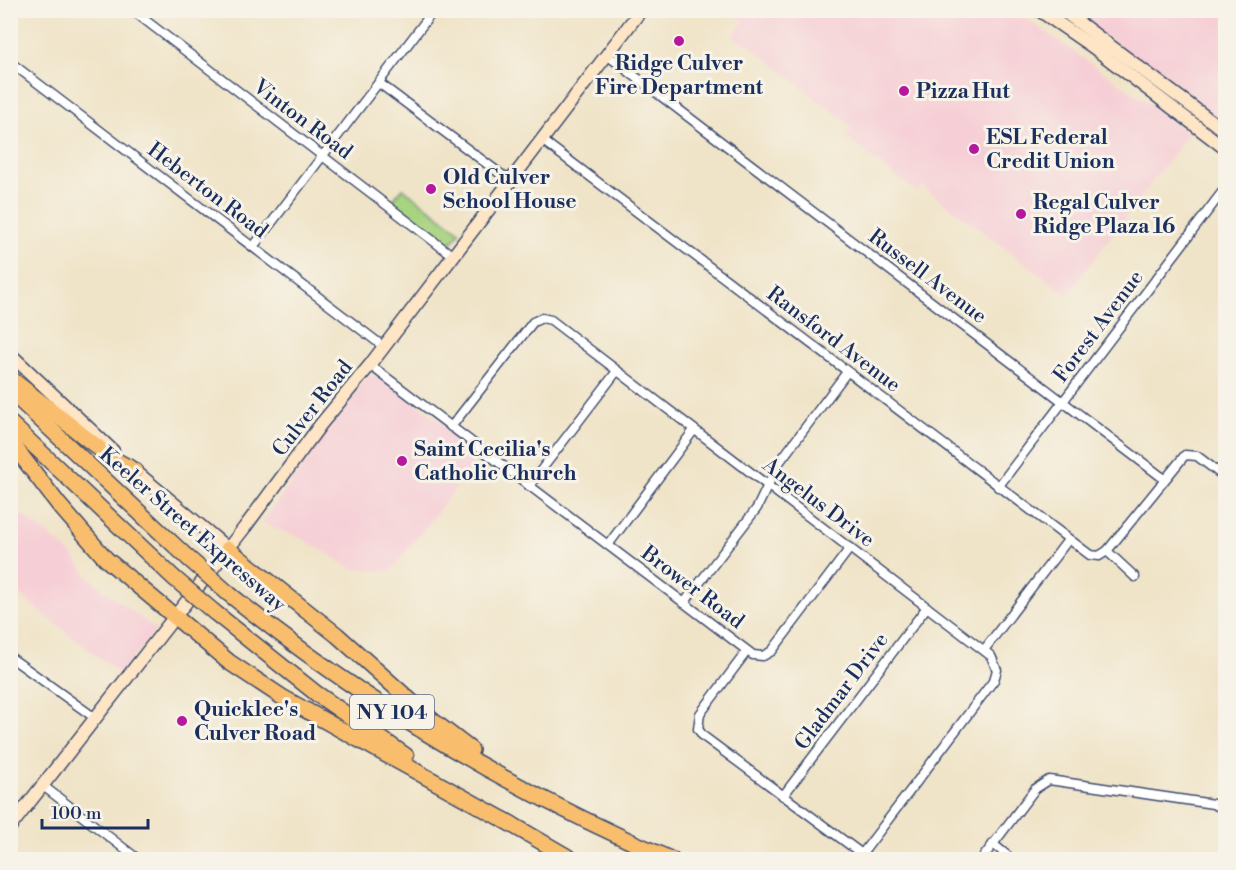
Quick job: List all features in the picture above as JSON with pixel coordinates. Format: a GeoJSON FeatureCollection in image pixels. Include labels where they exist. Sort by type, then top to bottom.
{"type":"FeatureCollection","features":[{"type":"Feature","properties":{"kind":"highway"},"geometry":{"type":"LineString","coordinates":[[10,378],[110,457],[135,471]]}},
{"type":"Feature","properties":{"kind":"highway","name":"Keeler Street Expressway"},"geometry":{"type":"LineString","coordinates":[[10,391],[188,558],[228,593],[294,643],[397,715],[481,766],[567,811],[672,860]]}},
{"type":"Feature","properties":{"kind":"highway","name":"Keeler Street Expressway"},"geometry":{"type":"LineString","coordinates":[[10,423],[174,578],[344,713],[513,825],[573,860]]}},
{"type":"Feature","properties":{"kind":"highway"},"geometry":{"type":"LineString","coordinates":[[10,441],[94,546],[174,618],[267,688],[513,825]]}},
{"type":"Feature","properties":{"kind":"highway"},"geometry":{"type":"LineString","coordinates":[[228,549],[337,635],[457,741],[567,811]]}},
{"type":"Feature","properties":{"kind":"main road","name":"Culver Road"},"geometry":{"type":"LineString","coordinates":[[10,826],[228,549],[321,424],[370,365],[641,10]]}},
{"type":"Feature","properties":{"kind":"main road"},"geometry":{"type":"LineString","coordinates":[[1039,10],[1093,47],[1226,149]]}},
{"type":"Feature","properties":{"kind":"main road"},"geometry":{"type":"LineString","coordinates":[[1062,10],[1226,132]]}},
{"type":"Feature","properties":{"kind":"main road"},"geometry":{"type":"LineString","coordinates":[[10,354],[135,471],[228,549]]}},
{"type":"Feature","properties":{"kind":"street","name":"Vinton Road"},"geometry":{"type":"LineString","coordinates":[[132,10],[453,256]]}},
{"type":"Feature","properties":{"kind":"street"},"geometry":{"type":"LineString","coordinates":[[253,247],[434,10]]}},
{"type":"Feature","properties":{"kind":"street","name":"Russell Avenue"},"geometry":{"type":"LineString","coordinates":[[607,55],[1163,478]]}},
{"type":"Feature","properties":{"kind":"street","name":"Heberton Road"},"geometry":{"type":"LineString","coordinates":[[10,62],[384,346]]}},
{"type":"Feature","properties":{"kind":"street"},"geometry":{"type":"LineString","coordinates":[[379,83],[510,182]]}},
{"type":"Feature","properties":{"kind":"street","name":"Ransford Avenue"},"geometry":{"type":"LineString","coordinates":[[542,140],[1068,540],[1090,555],[1099,556],[1107,551]]}},
{"type":"Feature","properties":{"kind":"street","name":"Forest Avenue"},"geometry":{"type":"LineString","coordinates":[[998,487],[1226,187]]}},
{"type":"Feature","properties":{"kind":"street","name":"Angelus Drive"},"geometry":{"type":"LineString","coordinates":[[451,426],[525,330],[537,319],[551,320],[984,650],[997,666],[994,680],[862,854]]}},
{"type":"Feature","properties":{"kind":"street","name":"Brower Road"},"geometry":{"type":"LineString","coordinates":[[370,365],[747,651],[700,714],[698,729],[703,736],[870,860]]}},
{"type":"Feature","properties":{"kind":"street"},"geometry":{"type":"LineString","coordinates":[[530,486],[617,371]]}},
{"type":"Feature","properties":{"kind":"street"},"geometry":{"type":"LineString","coordinates":[[684,603],[757,508],[778,464],[847,372]]}},
{"type":"Feature","properties":{"kind":"street"},"geometry":{"type":"LineString","coordinates":[[608,545],[694,430]]}},
{"type":"Feature","properties":{"kind":"street"},"geometry":{"type":"LineString","coordinates":[[1135,577],[1107,551],[1181,457],[1189,454],[1200,458],[1226,478]]}},
{"type":"Feature","properties":{"kind":"street"},"geometry":{"type":"LineString","coordinates":[[984,650],[1068,540]]}},
{"type":"Feature","properties":{"kind":"street"},"geometry":{"type":"LineString","coordinates":[[747,651],[758,657],[772,651],[850,548]]}},
{"type":"Feature","properties":{"kind":"street","name":"Gladmar Drive"},"geometry":{"type":"LineString","coordinates":[[783,796],[927,607]]}},
{"type":"Feature","properties":{"kind":"street"},"geometry":{"type":"LineString","coordinates":[[10,657],[95,718]]}},
{"type":"Feature","properties":{"kind":"street"},"geometry":{"type":"LineString","coordinates":[[981,860],[1035,789],[1049,780],[1213,804],[1226,810]]}},
{"type":"Feature","properties":{"kind":"street"},"geometry":{"type":"LineString","coordinates":[[42,785],[139,860]]}},
{"type":"Feature","properties":{"kind":"street"},"geometry":{"type":"LineString","coordinates":[[993,844],[1013,860]]}},
{"type":"Feature","properties":{"kind":"shaded area"},"geometry":{"type":"Polygon","coordinates":[[[728,11],[1015,11],[1190,132],[1067,295],[922,186],[917,193],[845,137],[852,127],[751,46],[732,37],[744,21],[728,11]]]}},
{"type":"Feature","properties":{"kind":"shaded area"},"geometry":{"type":"Polygon","coordinates":[[[1070,11],[1225,11],[1225,126],[1174,86],[1070,11]]]}},
{"type":"Feature","properties":{"kind":"shaded area"},"geometry":{"type":"Polygon","coordinates":[[[377,374],[483,454],[391,571],[353,569],[303,539],[262,523],[366,377],[377,374]]]}},
{"type":"Feature","properties":{"kind":"shaded area"},"geometry":{"type":"Polygon","coordinates":[[[11,506],[71,553],[87,576],[156,630],[120,674],[11,589],[11,506]]]}},
{"type":"Feature","properties":{"kind":"green space"},"geometry":{"type":"Polygon","coordinates":[[[403,188],[460,232],[449,246],[392,201],[403,188]]]}},
{"type":"Feature","properties":{"kind":"place","name":"Ridge Culver Fire Department"},"geometry":{"type":"Point","coordinates":[679,41]}},
{"type":"Feature","properties":{"kind":"place","name":"Pizza Hut"},"geometry":{"type":"Point","coordinates":[904,91]}},
{"type":"Feature","properties":{"kind":"place","name":"ESL Federal Credit Union"},"geometry":{"type":"Point","coordinates":[974,149]}},
{"type":"Feature","properties":{"kind":"place","name":"Old Culver School House"},"geometry":{"type":"Point","coordinates":[431,189]}},
{"type":"Feature","properties":{"kind":"place","name":"Regal Culver Ridge Plaza 16"},"geometry":{"type":"Point","coordinates":[1021,214]}},
{"type":"Feature","properties":{"kind":"place","name":"Saint Cecilia's Catholic Church"},"geometry":{"type":"Point","coordinates":[402,461]}},
{"type":"Feature","properties":{"kind":"place","name":"Quicklee's Culver Road"},"geometry":{"type":"Point","coordinates":[182,721]}}]}
